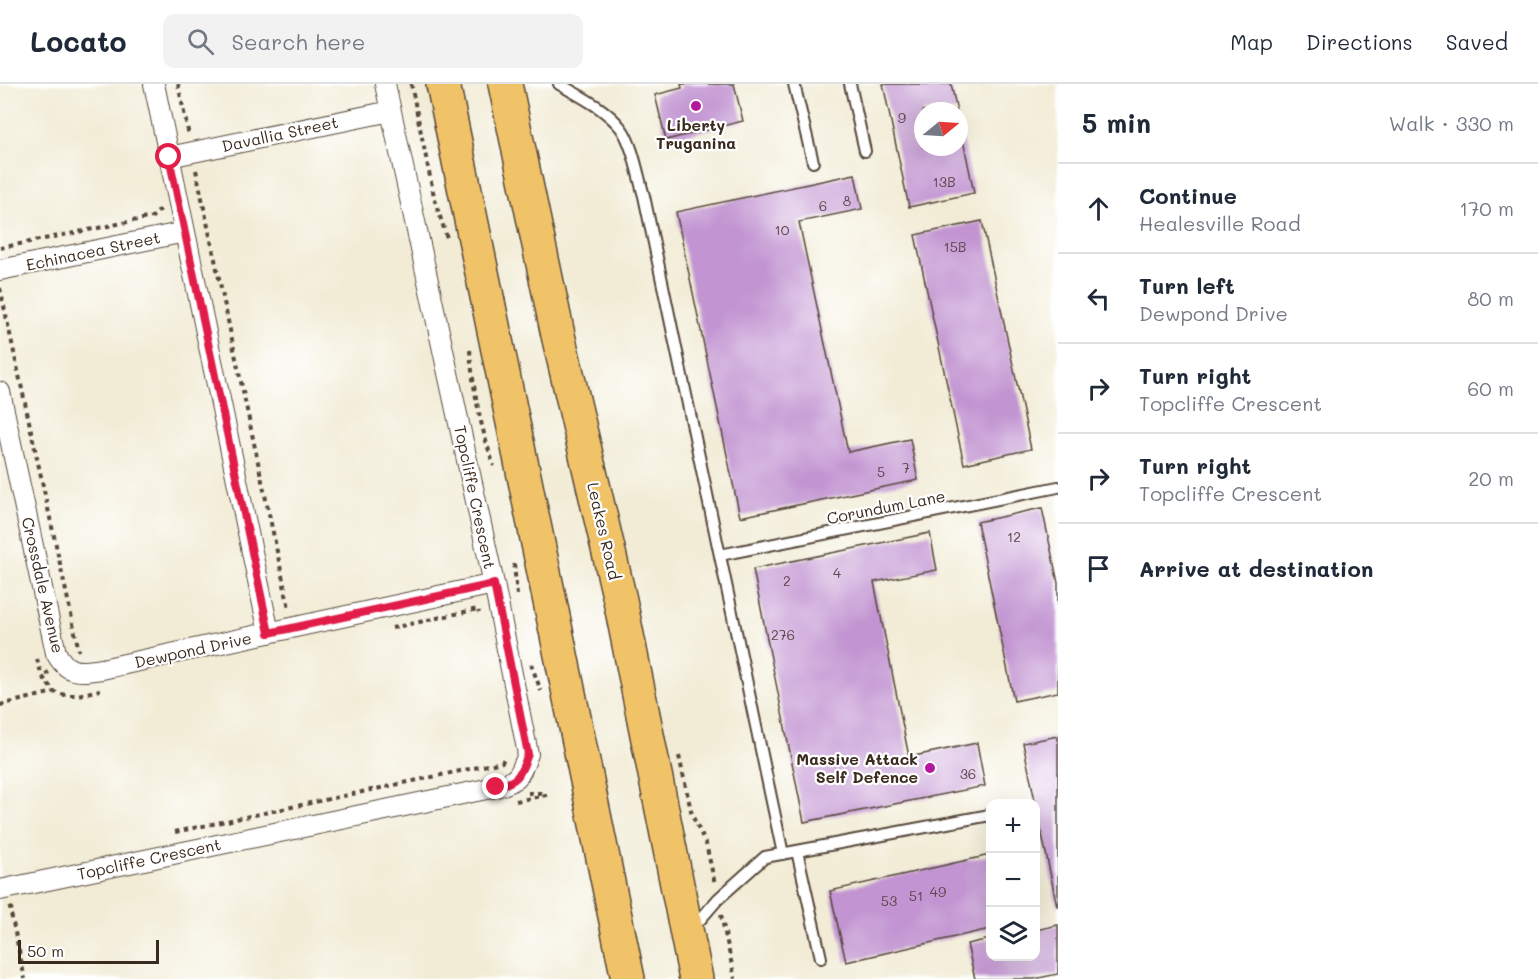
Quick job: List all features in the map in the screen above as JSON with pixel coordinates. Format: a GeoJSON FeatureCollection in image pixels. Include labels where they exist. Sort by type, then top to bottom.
{"type":"FeatureCollection","features":[{"type":"Feature","properties":{"kind":"highway"},"geometry":{"type":"LineString","coordinates":[[443,84],[628,979]]}},
{"type":"Feature","properties":{"kind":"highway","name":"Leakes Road"},"geometry":{"type":"LineString","coordinates":[[505,84],[558,335],[620,600],[687,935],[698,977]]}},
{"type":"Feature","properties":{"kind":"street"},"geometry":{"type":"LineString","coordinates":[[154,84],[269,633]]}},
{"type":"Feature","properties":{"kind":"street","name":"Topcliffe Crescent"},"geometry":{"type":"LineString","coordinates":[[0,890],[512,783],[521,772],[528,754],[494,584],[385,84]]}},
{"type":"Feature","properties":{"kind":"street","name":"Davallia Street"},"geometry":{"type":"LineString","coordinates":[[169,157],[391,111]]}},
{"type":"Feature","properties":{"kind":"street","name":"Echinacea Street"},"geometry":{"type":"LineString","coordinates":[[0,270],[185,232]]}},
{"type":"Feature","properties":{"kind":"street","name":"Crossdale Avenue"},"geometry":{"type":"LineString","coordinates":[[0,392],[56,652],[61,663],[68,669]]}},
{"type":"Feature","properties":{"kind":"street","name":"Dewpond Drive"},"geometry":{"type":"LineString","coordinates":[[68,669],[81,672],[102,669],[494,584]]}},
{"type":"Feature","properties":{"kind":"lane"},"geometry":{"type":"LineString","coordinates":[[559,84],[599,107],[622,129],[631,151],[644,196],[783,854]]}},
{"type":"Feature","properties":{"kind":"lane"},"geometry":{"type":"LineString","coordinates":[[794,84],[813,162]]}},
{"type":"Feature","properties":{"kind":"lane"},"geometry":{"type":"LineString","coordinates":[[850,84],[865,151]]}},
{"type":"Feature","properties":{"kind":"lane","name":"Corundum Lane"},"geometry":{"type":"LineString","coordinates":[[720,555],[1058,487]]}},
{"type":"Feature","properties":{"kind":"lane"},"geometry":{"type":"LineString","coordinates":[[687,935],[718,899],[765,857],[986,816]]}},
{"type":"Feature","properties":{"kind":"lane"},"geometry":{"type":"LineString","coordinates":[[797,851],[821,958]]}},
{"type":"Feature","properties":{"kind":"path"},"geometry":{"type":"LineString","coordinates":[[178,84],[289,608]]}},
{"type":"Feature","properties":{"kind":"path"},"geometry":{"type":"LineString","coordinates":[[0,248],[152,217],[162,208],[179,203]]}},
{"type":"Feature","properties":{"kind":"path"},"geometry":{"type":"LineString","coordinates":[[386,629],[478,609],[480,620]]}},
{"type":"Feature","properties":{"kind":"path"},"geometry":{"type":"LineString","coordinates":[[0,705],[54,692],[78,695],[100,690]]}},
{"type":"Feature","properties":{"kind":"path"},"geometry":{"type":"LineString","coordinates":[[174,832],[501,762],[508,750]]}},
{"type":"Feature","properties":{"kind":"path"},"geometry":{"type":"LineString","coordinates":[[10,909],[24,979]]}},
{"type":"Feature","properties":{"kind":"building"},"geometry":{"type":"Polygon","coordinates":[[[681,84],[734,84],[743,121],[666,140],[655,95],[682,88],[681,84]]]}},
{"type":"Feature","properties":{"kind":"building"},"geometry":{"type":"Polygon","coordinates":[[[883,84],[951,84],[955,102],[914,102],[914,156],[966,156],[974,193],[909,207],[883,84]]]}},
{"type":"Feature","properties":{"kind":"building"},"geometry":{"type":"Polygon","coordinates":[[[855,174],[862,209],[799,222],[848,452],[910,439],[918,480],[740,517],[676,212],[855,174]]]}},
{"type":"Feature","properties":{"kind":"building"},"geometry":{"type":"Polygon","coordinates":[[[982,221],[1031,449],[964,464],[915,235],[982,221]]]}},
{"type":"Feature","properties":{"kind":"building"},"geometry":{"type":"Polygon","coordinates":[[[1042,508],[1058,583],[1058,692],[1014,701],[977,522],[1042,508]]]}},
{"type":"Feature","properties":{"kind":"building"},"geometry":{"type":"Polygon","coordinates":[[[930,533],[937,570],[874,582],[909,757],[977,743],[985,786],[804,822],[753,569],[930,533]]]}},
{"type":"Feature","properties":{"kind":"building"},"geometry":{"type":"Polygon","coordinates":[[[1058,736],[1058,906],[1040,824],[1040,799],[1035,799],[1023,743],[1058,736]]]}},
{"type":"Feature","properties":{"kind":"building"},"geometry":{"type":"Polygon","coordinates":[[[986,856],[986,930],[846,962],[830,891],[986,856]]]}},
{"type":"Feature","properties":{"kind":"building"},"geometry":{"type":"Polygon","coordinates":[[[1058,925],[1058,974],[1034,979],[975,979],[967,944],[986,940],[986,961],[1040,961],[1040,929],[1058,925]]]}},
{"type":"Feature","properties":{"kind":"place","name":"Liberty Truganina"},"geometry":{"type":"Point","coordinates":[696,106]}},
{"type":"Feature","properties":{"kind":"place","name":"Massive Attack Self Defence"},"geometry":{"type":"Point","coordinates":[930,768]}},
{"type":"Feature","properties":{"kind":"route"},"geometry":{"type":"LineString","coordinates":[[169,157],[269,633],[494,584],[528,754],[521,772],[512,783],[496,787]]}}]}
